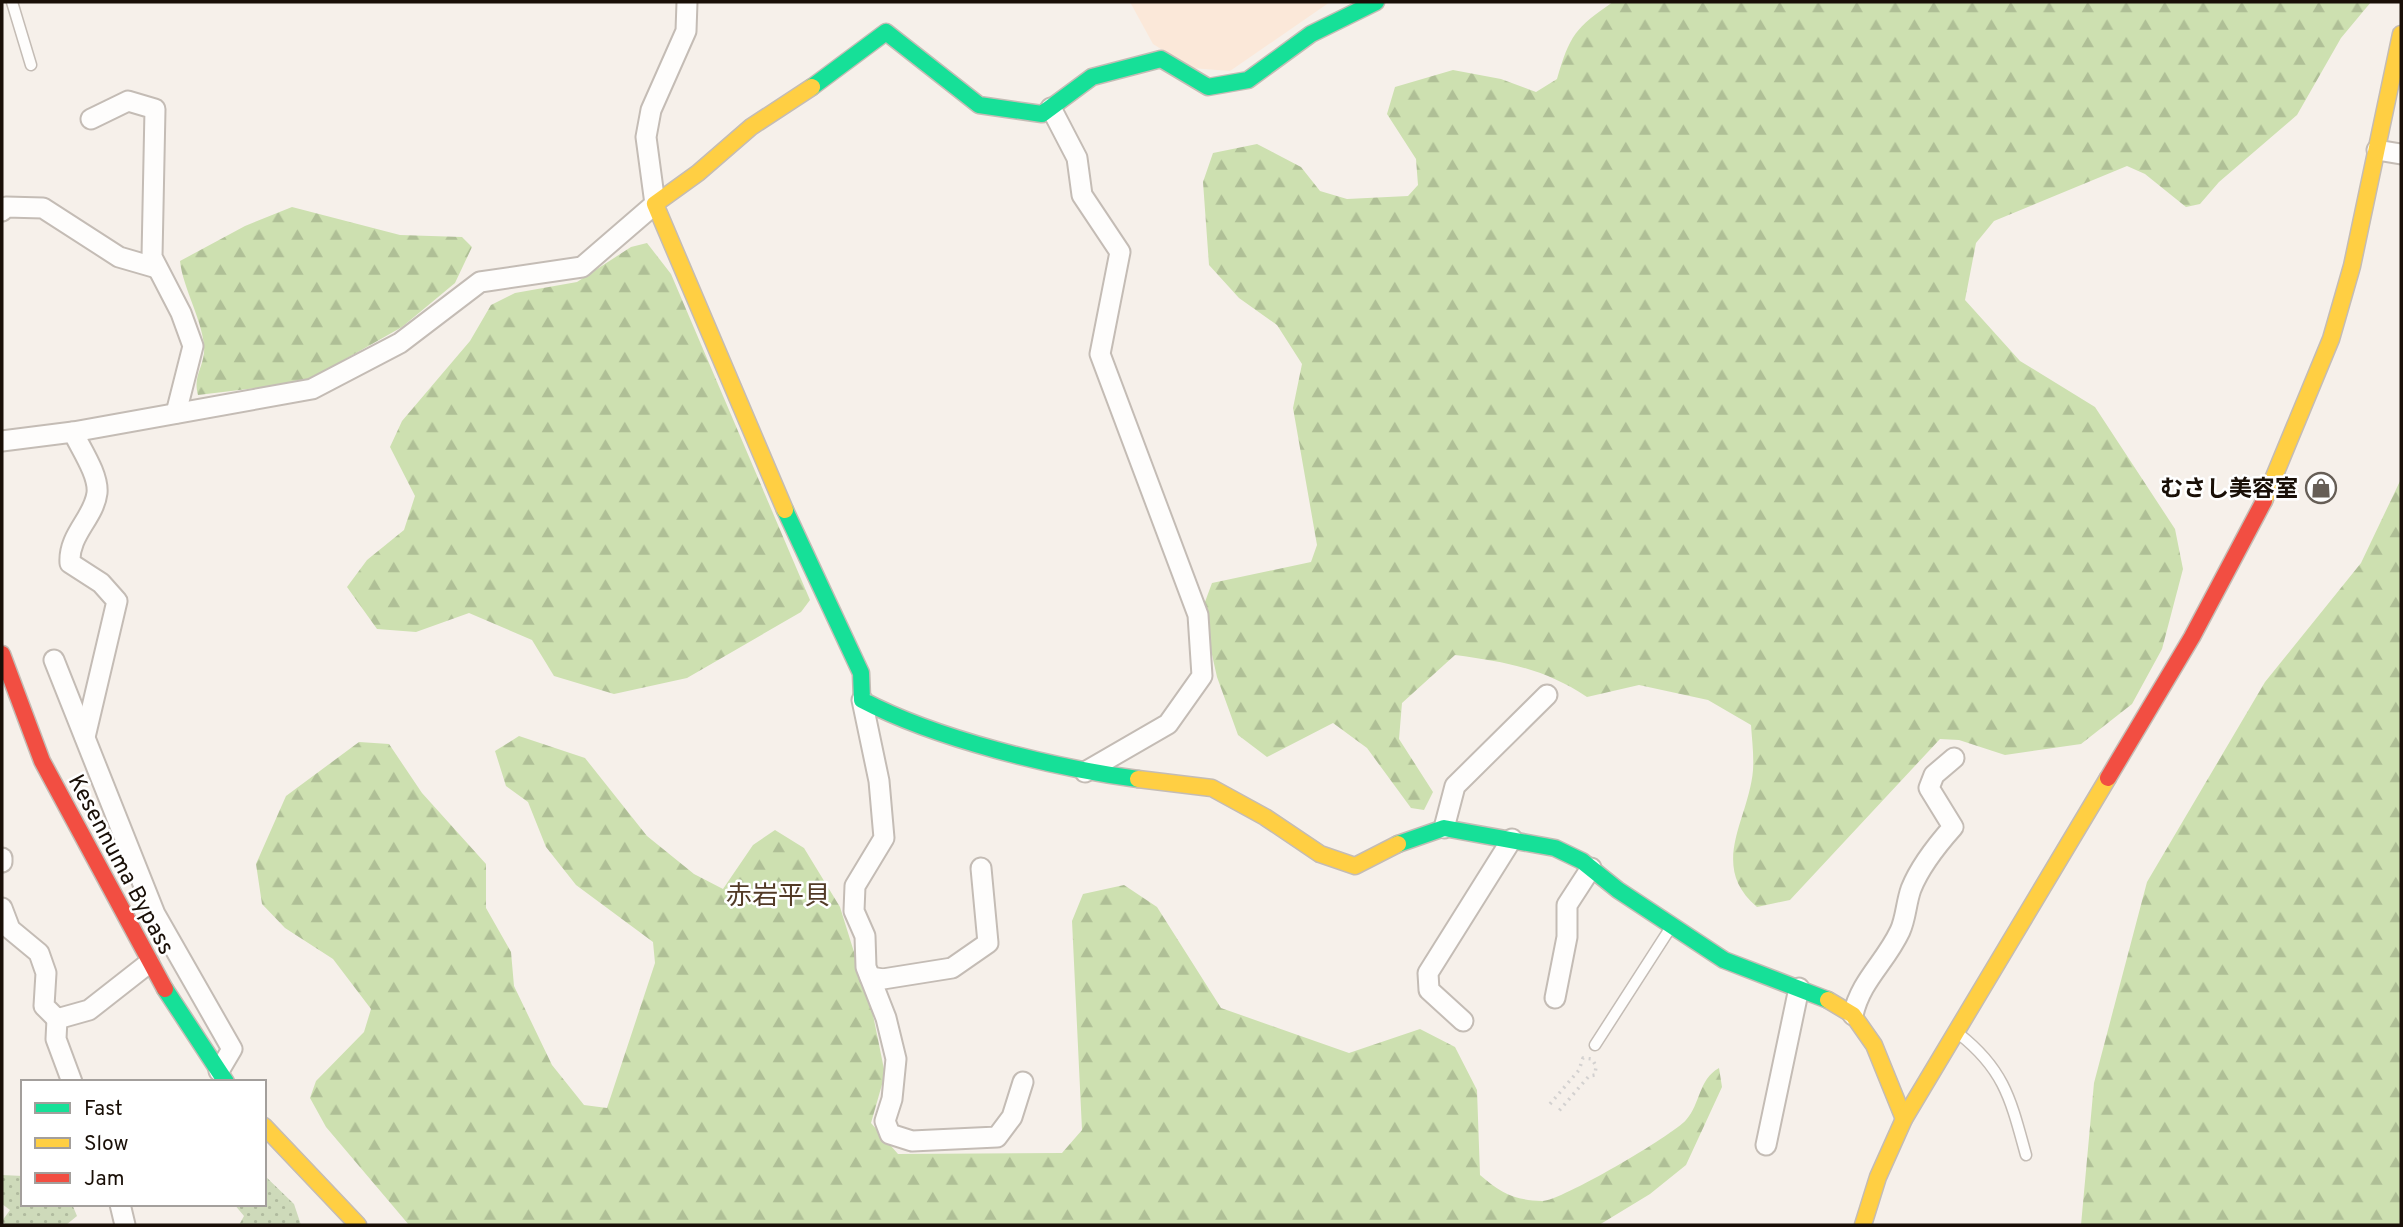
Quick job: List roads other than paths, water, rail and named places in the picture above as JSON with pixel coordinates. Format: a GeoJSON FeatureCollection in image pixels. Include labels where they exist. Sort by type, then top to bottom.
{"type":"FeatureCollection","features":[{"type":"Feature","properties":{"kind":"main road"},"geometry":{"type":"LineString","coordinates":[[1376,2],[1311,34],[1248,79],[1208,87],[1161,59],[1092,77],[1042,114],[979,105],[887,32],[792,102],[751,127],[698,173],[655,204],[791,523],[861,673],[862,700],[885,712],[982,744],[1085,772],[1212,788],[1265,817],[1320,854],[1355,866],[1404,841],[1444,828],[1555,848],[1591,868],[1724,960],[1828,1000],[1853,1015],[1874,1045],[1904,1119]]}},
{"type":"Feature","properties":{"kind":"main road"},"geometry":{"type":"LineString","coordinates":[[1863,1225],[1878,1177],[1904,1119],[2192,637],[2248,535],[2283,459],[2331,339],[2352,266],[2401,34]]}},
{"type":"Feature","properties":{"kind":"main road","name":"Kesennuma Bypass"},"geometry":{"type":"LineString","coordinates":[[2,654],[42,761],[149,963],[223,1076]]}},
{"type":"Feature","properties":{"kind":"main road"},"geometry":{"type":"LineString","coordinates":[[266,1128],[351,1220],[331,1225]]}},
{"type":"Feature","properties":{"kind":"street"},"geometry":{"type":"LineString","coordinates":[[2,442],[73,432],[312,389],[400,343],[480,282],[582,267],[655,204],[646,137],[651,110],[686,31],[687,2]]}},
{"type":"Feature","properties":{"kind":"street"},"geometry":{"type":"LineString","coordinates":[[91,119],[128,101],[155,108],[152,257],[181,313],[193,346],[176,413]]}},
{"type":"Feature","properties":{"kind":"street"},"geometry":{"type":"LineString","coordinates":[[1051,108],[1077,158],[1082,195],[1120,252],[1100,354],[1198,615],[1202,676],[1168,724],[1085,772]]}},
{"type":"Feature","properties":{"kind":"street"},"geometry":{"type":"LineString","coordinates":[[2377,150],[2401,154]]}},
{"type":"Feature","properties":{"kind":"street"},"geometry":{"type":"LineString","coordinates":[[2,211],[6,207],[43,208],[118,257],[157,268]]}},
{"type":"Feature","properties":{"kind":"street"},"geometry":{"type":"LineString","coordinates":[[73,432],[94,476],[97,493],[69,551],[70,563],[101,583],[117,601],[85,737]]}},
{"type":"Feature","properties":{"kind":"street"},"geometry":{"type":"LineString","coordinates":[[54,660],[155,914],[232,1049],[223,1076]]}},
{"type":"Feature","properties":{"kind":"street"},"geometry":{"type":"LineString","coordinates":[[1444,828],[1455,786],[1547,695]]}},
{"type":"Feature","properties":{"kind":"street"},"geometry":{"type":"LineString","coordinates":[[862,700],[879,781],[884,838],[855,886],[854,911],[865,936],[866,967],[886,1018],[897,1059],[892,1099],[885,1121],[890,1134],[912,1142],[997,1137],[1012,1117],[1023,1082]]}},
{"type":"Feature","properties":{"kind":"street"},"geometry":{"type":"LineString","coordinates":[[1853,1015],[1858,992],[1882,962],[1901,930],[1912,888],[1934,849],[1954,827],[1929,788],[1934,775],[1954,758]]}},
{"type":"Feature","properties":{"kind":"street"},"geometry":{"type":"LineString","coordinates":[[1463,1021],[1429,990],[1428,973],[1512,839]]}},
{"type":"Feature","properties":{"kind":"street"},"geometry":{"type":"LineString","coordinates":[[870,977],[883,979],[952,968],[988,943],[981,868]]}},
{"type":"Feature","properties":{"kind":"street"},"geometry":{"type":"LineString","coordinates":[[1555,998],[1567,937],[1567,905],[1591,868]]}},
{"type":"Feature","properties":{"kind":"street"},"geometry":{"type":"LineString","coordinates":[[2,908],[10,929],[39,953],[46,973],[44,1006],[57,1019],[56,1039],[71,1080]]}},
{"type":"Feature","properties":{"kind":"street"},"geometry":{"type":"LineString","coordinates":[[57,1019],[89,1010],[149,963]]}},
{"type":"Feature","properties":{"kind":"street"},"geometry":{"type":"LineString","coordinates":[[1766,1145],[1799,988]]}},
{"type":"Feature","properties":{"kind":"street"},"geometry":{"type":"LineString","coordinates":[[120,1206],[125,1225]]}},
{"type":"Feature","properties":{"kind":"lane"},"geometry":{"type":"LineString","coordinates":[[12,2],[32,65]]}},
{"type":"Feature","properties":{"kind":"lane"},"geometry":{"type":"LineString","coordinates":[[1595,1045],[1672,926]]}},
{"type":"Feature","properties":{"kind":"lane"},"geometry":{"type":"LineString","coordinates":[[1956,1031],[1993,1064],[2011,1101],[2026,1155]]}},
{"type":"Feature","properties":{"kind":"place","name":"むさし美容室"},"geometry":{"type":"Point","coordinates":[2321,488]}},
{"type":"Feature","properties":{"kind":"district","name":"赤岩平貝"},"geometry":{"type":"Point","coordinates":[778,895]}}]}
